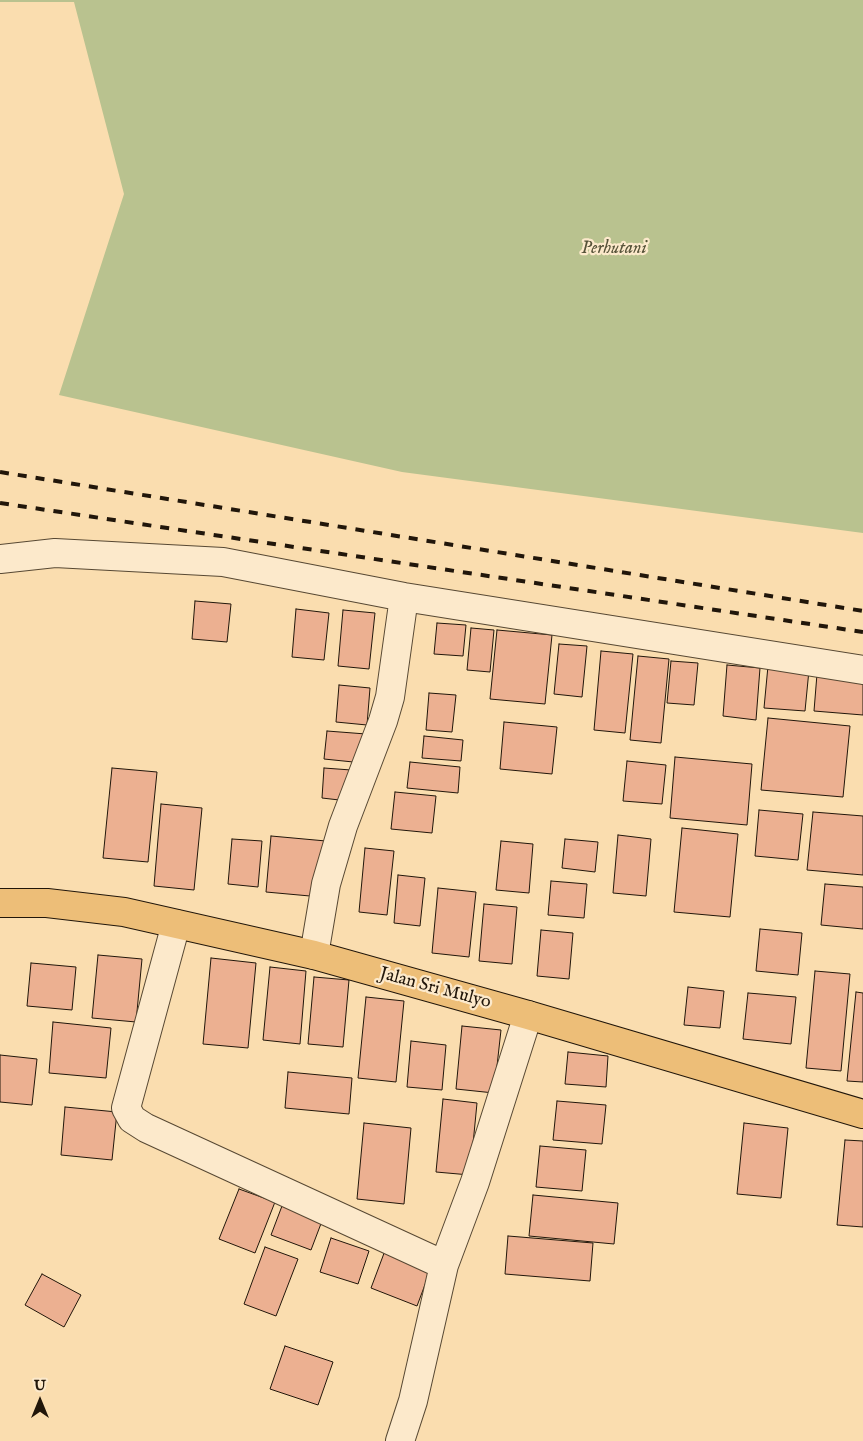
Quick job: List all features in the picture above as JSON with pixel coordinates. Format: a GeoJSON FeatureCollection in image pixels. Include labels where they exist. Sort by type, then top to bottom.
{"type":"FeatureCollection","features":[{"type":"Feature","properties":{"kind":"main road","name":"Jalan Sri Mulyo"},"geometry":{"type":"LineString","coordinates":[[0,903],[47,903],[124,912],[314,955],[528,1015],[863,1114]]}},
{"type":"Feature","properties":{"kind":"street"},"geometry":{"type":"LineString","coordinates":[[0,559],[55,553],[223,562],[404,597],[863,670]]}},
{"type":"Feature","properties":{"kind":"street"},"geometry":{"type":"LineString","coordinates":[[314,955],[326,884],[343,826],[384,721],[390,697],[404,597]]}},
{"type":"Feature","properties":{"kind":"street"},"geometry":{"type":"LineString","coordinates":[[176,924],[126,1108],[132,1120],[444,1265]]}},
{"type":"Feature","properties":{"kind":"street"},"geometry":{"type":"LineString","coordinates":[[400,1441],[413,1401],[444,1265],[475,1182],[528,1015]]}},
{"type":"Feature","properties":{"kind":"green space","name":"Perhutani"},"geometry":{"type":"Polygon","coordinates":[[[0,0],[863,0],[863,533],[402,472],[59,395],[124,194],[74,2],[0,2],[0,0]]]}},
{"type":"Feature","properties":{"kind":"building"},"geometry":{"type":"Polygon","coordinates":[[[195,601],[231,604],[227,642],[192,639],[195,601]]]}},
{"type":"Feature","properties":{"kind":"building"},"geometry":{"type":"Polygon","coordinates":[[[296,609],[329,613],[324,660],[292,657],[296,609]]]}},
{"type":"Feature","properties":{"kind":"building"},"geometry":{"type":"Polygon","coordinates":[[[343,610],[375,613],[369,669],[338,666],[343,610]]]}},
{"type":"Feature","properties":{"kind":"building"},"geometry":{"type":"Polygon","coordinates":[[[437,623],[466,625],[463,656],[434,654],[437,623]]]}},
{"type":"Feature","properties":{"kind":"building"},"geometry":{"type":"Polygon","coordinates":[[[471,628],[494,630],[490,672],[467,670],[471,628]]]}},
{"type":"Feature","properties":{"kind":"building"},"geometry":{"type":"Polygon","coordinates":[[[497,630],[552,635],[545,704],[490,699],[497,630]]]}},
{"type":"Feature","properties":{"kind":"building"},"geometry":{"type":"Polygon","coordinates":[[[559,644],[587,646],[582,697],[554,694],[559,644]]]}},
{"type":"Feature","properties":{"kind":"building"},"geometry":{"type":"Polygon","coordinates":[[[601,651],[633,654],[625,733],[594,730],[601,651]]]}},
{"type":"Feature","properties":{"kind":"building"},"geometry":{"type":"Polygon","coordinates":[[[638,656],[669,659],[661,743],[630,740],[638,656]]]}},
{"type":"Feature","properties":{"kind":"building"},"geometry":{"type":"Polygon","coordinates":[[[671,661],[698,663],[694,705],[667,703],[671,661]]]}},
{"type":"Feature","properties":{"kind":"building"},"geometry":{"type":"Polygon","coordinates":[[[727,665],[760,668],[756,720],[723,716],[727,665]]]}},
{"type":"Feature","properties":{"kind":"building"},"geometry":{"type":"Polygon","coordinates":[[[768,666],[809,670],[805,711],[764,708],[768,666]]]}},
{"type":"Feature","properties":{"kind":"building"},"geometry":{"type":"Polygon","coordinates":[[[817,674],[863,678],[863,715],[814,711],[817,674]]]}},
{"type":"Feature","properties":{"kind":"building"},"geometry":{"type":"Polygon","coordinates":[[[339,685],[370,688],[367,725],[336,722],[339,685]]]}},
{"type":"Feature","properties":{"kind":"building"},"geometry":{"type":"Polygon","coordinates":[[[429,693],[456,695],[452,732],[426,730],[429,693]]]}},
{"type":"Feature","properties":{"kind":"building"},"geometry":{"type":"Polygon","coordinates":[[[768,718],[850,726],[843,797],[761,790],[768,718]]]}},
{"type":"Feature","properties":{"kind":"building"},"geometry":{"type":"Polygon","coordinates":[[[504,722],[557,727],[552,774],[500,769],[504,722]]]}},
{"type":"Feature","properties":{"kind":"building"},"geometry":{"type":"Polygon","coordinates":[[[327,731],[366,734],[363,763],[324,759],[327,731]]]}},
{"type":"Feature","properties":{"kind":"building"},"geometry":{"type":"Polygon","coordinates":[[[424,736],[463,740],[461,761],[422,758],[424,736]]]}},
{"type":"Feature","properties":{"kind":"building"},"geometry":{"type":"Polygon","coordinates":[[[675,757],[752,764],[747,825],[670,818],[675,757]]]}},
{"type":"Feature","properties":{"kind":"building"},"geometry":{"type":"Polygon","coordinates":[[[627,761],[666,765],[662,804],[623,801],[627,761]]]}},
{"type":"Feature","properties":{"kind":"building"},"geometry":{"type":"Polygon","coordinates":[[[410,762],[460,767],[458,793],[407,788],[410,762]]]}},
{"type":"Feature","properties":{"kind":"building"},"geometry":{"type":"Polygon","coordinates":[[[112,768],[157,772],[148,862],[103,858],[112,768]]]}},
{"type":"Feature","properties":{"kind":"building"},"geometry":{"type":"Polygon","coordinates":[[[324,768],[351,770],[348,801],[322,798],[324,768]]]}},
{"type":"Feature","properties":{"kind":"building"},"geometry":{"type":"Polygon","coordinates":[[[395,792],[436,796],[432,833],[391,829],[395,792]]]}},
{"type":"Feature","properties":{"kind":"building"},"geometry":{"type":"Polygon","coordinates":[[[161,804],[202,808],[194,890],[154,886],[161,804]]]}},
{"type":"Feature","properties":{"kind":"building"},"geometry":{"type":"Polygon","coordinates":[[[759,810],[803,814],[798,860],[755,856],[759,810]]]}},
{"type":"Feature","properties":{"kind":"building"},"geometry":{"type":"Polygon","coordinates":[[[813,812],[863,816],[863,875],[807,870],[813,812]]]}},
{"type":"Feature","properties":{"kind":"building"},"geometry":{"type":"Polygon","coordinates":[[[682,828],[738,834],[730,917],[674,912],[682,828]]]}},
{"type":"Feature","properties":{"kind":"building"},"geometry":{"type":"Polygon","coordinates":[[[618,835],[651,839],[646,896],[613,893],[618,835]]]}},
{"type":"Feature","properties":{"kind":"building"},"geometry":{"type":"Polygon","coordinates":[[[271,836],[326,841],[321,897],[266,892],[271,836]]]}},
{"type":"Feature","properties":{"kind":"building"},"geometry":{"type":"Polygon","coordinates":[[[232,839],[262,841],[258,887],[228,884],[232,839]]]}},
{"type":"Feature","properties":{"kind":"building"},"geometry":{"type":"Polygon","coordinates":[[[565,839],[598,842],[595,872],[562,868],[565,839]]]}},
{"type":"Feature","properties":{"kind":"building"},"geometry":{"type":"Polygon","coordinates":[[[501,841],[533,844],[529,893],[496,890],[501,841]]]}},
{"type":"Feature","properties":{"kind":"building"},"geometry":{"type":"Polygon","coordinates":[[[365,848],[394,851],[387,915],[359,912],[365,848]]]}},
{"type":"Feature","properties":{"kind":"building"},"geometry":{"type":"Polygon","coordinates":[[[398,875],[425,878],[420,926],[394,923],[398,875]]]}},
{"type":"Feature","properties":{"kind":"building"},"geometry":{"type":"Polygon","coordinates":[[[551,881],[587,884],[584,918],[548,915],[551,881]]]}},
{"type":"Feature","properties":{"kind":"building"},"geometry":{"type":"Polygon","coordinates":[[[825,884],[863,887],[863,929],[821,925],[825,884]]]}},
{"type":"Feature","properties":{"kind":"building"},"geometry":{"type":"Polygon","coordinates":[[[438,888],[476,892],[469,957],[432,953],[438,888]]]}},
{"type":"Feature","properties":{"kind":"building"},"geometry":{"type":"Polygon","coordinates":[[[484,904],[517,907],[512,964],[479,961],[484,904]]]}},
{"type":"Feature","properties":{"kind":"building"},"geometry":{"type":"Polygon","coordinates":[[[760,929],[802,933],[798,975],[756,971],[760,929]]]}},
{"type":"Feature","properties":{"kind":"building"},"geometry":{"type":"Polygon","coordinates":[[[541,930],[573,933],[569,979],[537,976],[541,930]]]}},
{"type":"Feature","properties":{"kind":"building"},"geometry":{"type":"Polygon","coordinates":[[[98,955],[142,959],[136,1022],[92,1018],[98,955]]]}},
{"type":"Feature","properties":{"kind":"building"},"geometry":{"type":"Polygon","coordinates":[[[211,958],[256,963],[248,1048],[203,1044],[211,958]]]}},
{"type":"Feature","properties":{"kind":"building"},"geometry":{"type":"Polygon","coordinates":[[[31,963],[76,967],[72,1010],[27,1006],[31,963]]]}},
{"type":"Feature","properties":{"kind":"building"},"geometry":{"type":"Polygon","coordinates":[[[270,967],[306,971],[300,1044],[263,1040],[270,967]]]}},
{"type":"Feature","properties":{"kind":"building"},"geometry":{"type":"Polygon","coordinates":[[[815,971],[850,974],[841,1071],[806,1068],[815,971]]]}},
{"type":"Feature","properties":{"kind":"building"},"geometry":{"type":"Polygon","coordinates":[[[314,977],[349,980],[343,1047],[308,1044],[314,977]]]}},
{"type":"Feature","properties":{"kind":"building"},"geometry":{"type":"Polygon","coordinates":[[[688,987],[724,991],[720,1028],[684,1025],[688,987]]]}},
{"type":"Feature","properties":{"kind":"building"},"geometry":{"type":"Polygon","coordinates":[[[856,992],[863,993],[863,1082],[847,1081],[856,992]]]}},
{"type":"Feature","properties":{"kind":"building"},"geometry":{"type":"Polygon","coordinates":[[[748,993],[796,997],[791,1044],[743,1039],[748,993]]]}},
{"type":"Feature","properties":{"kind":"building"},"geometry":{"type":"Polygon","coordinates":[[[366,997],[404,1001],[396,1082],[358,1078],[366,997]]]}},
{"type":"Feature","properties":{"kind":"building"},"geometry":{"type":"Polygon","coordinates":[[[53,1022],[111,1028],[106,1078],[49,1073],[53,1022]]]}},
{"type":"Feature","properties":{"kind":"building"},"geometry":{"type":"Polygon","coordinates":[[[462,1026],[501,1030],[494,1093],[456,1089],[462,1026]]]}},
{"type":"Feature","properties":{"kind":"building"},"geometry":{"type":"Polygon","coordinates":[[[411,1041],[446,1045],[442,1090],[407,1087],[411,1041]]]}},
{"type":"Feature","properties":{"kind":"building"},"geometry":{"type":"Polygon","coordinates":[[[568,1052],[608,1056],[606,1087],[565,1084],[568,1052]]]}},
{"type":"Feature","properties":{"kind":"building"},"geometry":{"type":"Polygon","coordinates":[[[0,1055],[37,1059],[32,1105],[0,1102],[0,1055]]]}},
{"type":"Feature","properties":{"kind":"building"},"geometry":{"type":"Polygon","coordinates":[[[288,1072],[352,1078],[349,1114],[285,1108],[288,1072]]]}},
{"type":"Feature","properties":{"kind":"building"},"geometry":{"type":"Polygon","coordinates":[[[443,1099],[477,1103],[470,1175],[436,1172],[443,1099]]]}},
{"type":"Feature","properties":{"kind":"building"},"geometry":{"type":"Polygon","coordinates":[[[557,1101],[606,1105],[602,1144],[553,1140],[557,1101]]]}},
{"type":"Feature","properties":{"kind":"building"},"geometry":{"type":"Polygon","coordinates":[[[65,1107],[117,1112],[112,1160],[61,1155],[65,1107]]]}},
{"type":"Feature","properties":{"kind":"building"},"geometry":{"type":"Polygon","coordinates":[[[364,1123],[411,1128],[404,1204],[357,1199],[364,1123]]]}},
{"type":"Feature","properties":{"kind":"building"},"geometry":{"type":"Polygon","coordinates":[[[744,1123],[788,1128],[781,1198],[737,1194],[744,1123]]]}},
{"type":"Feature","properties":{"kind":"building"},"geometry":{"type":"Polygon","coordinates":[[[845,1140],[863,1141],[863,1227],[837,1225],[845,1140]]]}},
{"type":"Feature","properties":{"kind":"building"},"geometry":{"type":"Polygon","coordinates":[[[540,1146],[586,1150],[582,1191],[536,1187],[540,1146]]]}},
{"type":"Feature","properties":{"kind":"building"},"geometry":{"type":"Polygon","coordinates":[[[239,1189],[275,1202],[255,1253],[219,1239],[239,1189]]]}},
{"type":"Feature","properties":{"kind":"building"},"geometry":{"type":"Polygon","coordinates":[[[533,1195],[618,1203],[614,1244],[529,1236],[533,1195]]]}},
{"type":"Feature","properties":{"kind":"building"},"geometry":{"type":"Polygon","coordinates":[[[282,1206],[322,1221],[311,1250],[271,1235],[282,1206]]]}},
{"type":"Feature","properties":{"kind":"building"},"geometry":{"type":"Polygon","coordinates":[[[508,1236],[593,1243],[590,1281],[505,1274],[508,1236]]]}},
{"type":"Feature","properties":{"kind":"building"},"geometry":{"type":"Polygon","coordinates":[[[331,1238],[369,1251],[358,1284],[320,1272],[331,1238]]]}},
{"type":"Feature","properties":{"kind":"building"},"geometry":{"type":"Polygon","coordinates":[[[265,1247],[298,1259],[276,1316],[244,1304],[265,1247]]]}},
{"type":"Feature","properties":{"kind":"building"},"geometry":{"type":"Polygon","coordinates":[[[386,1248],[432,1266],[417,1306],[371,1288],[386,1248]]]}},
{"type":"Feature","properties":{"kind":"building"},"geometry":{"type":"Polygon","coordinates":[[[42,1274],[81,1295],[64,1327],[25,1305],[42,1274]]]}},
{"type":"Feature","properties":{"kind":"building"},"geometry":{"type":"Polygon","coordinates":[[[285,1346],[333,1362],[318,1405],[270,1389],[285,1346]]]}},
{"type":"Feature","properties":{"kind":"railway"},"geometry":{"type":"LineString","coordinates":[[0,472],[863,611]]}},
{"type":"Feature","properties":{"kind":"railway"},"geometry":{"type":"LineString","coordinates":[[0,503],[863,632]]}}]}
